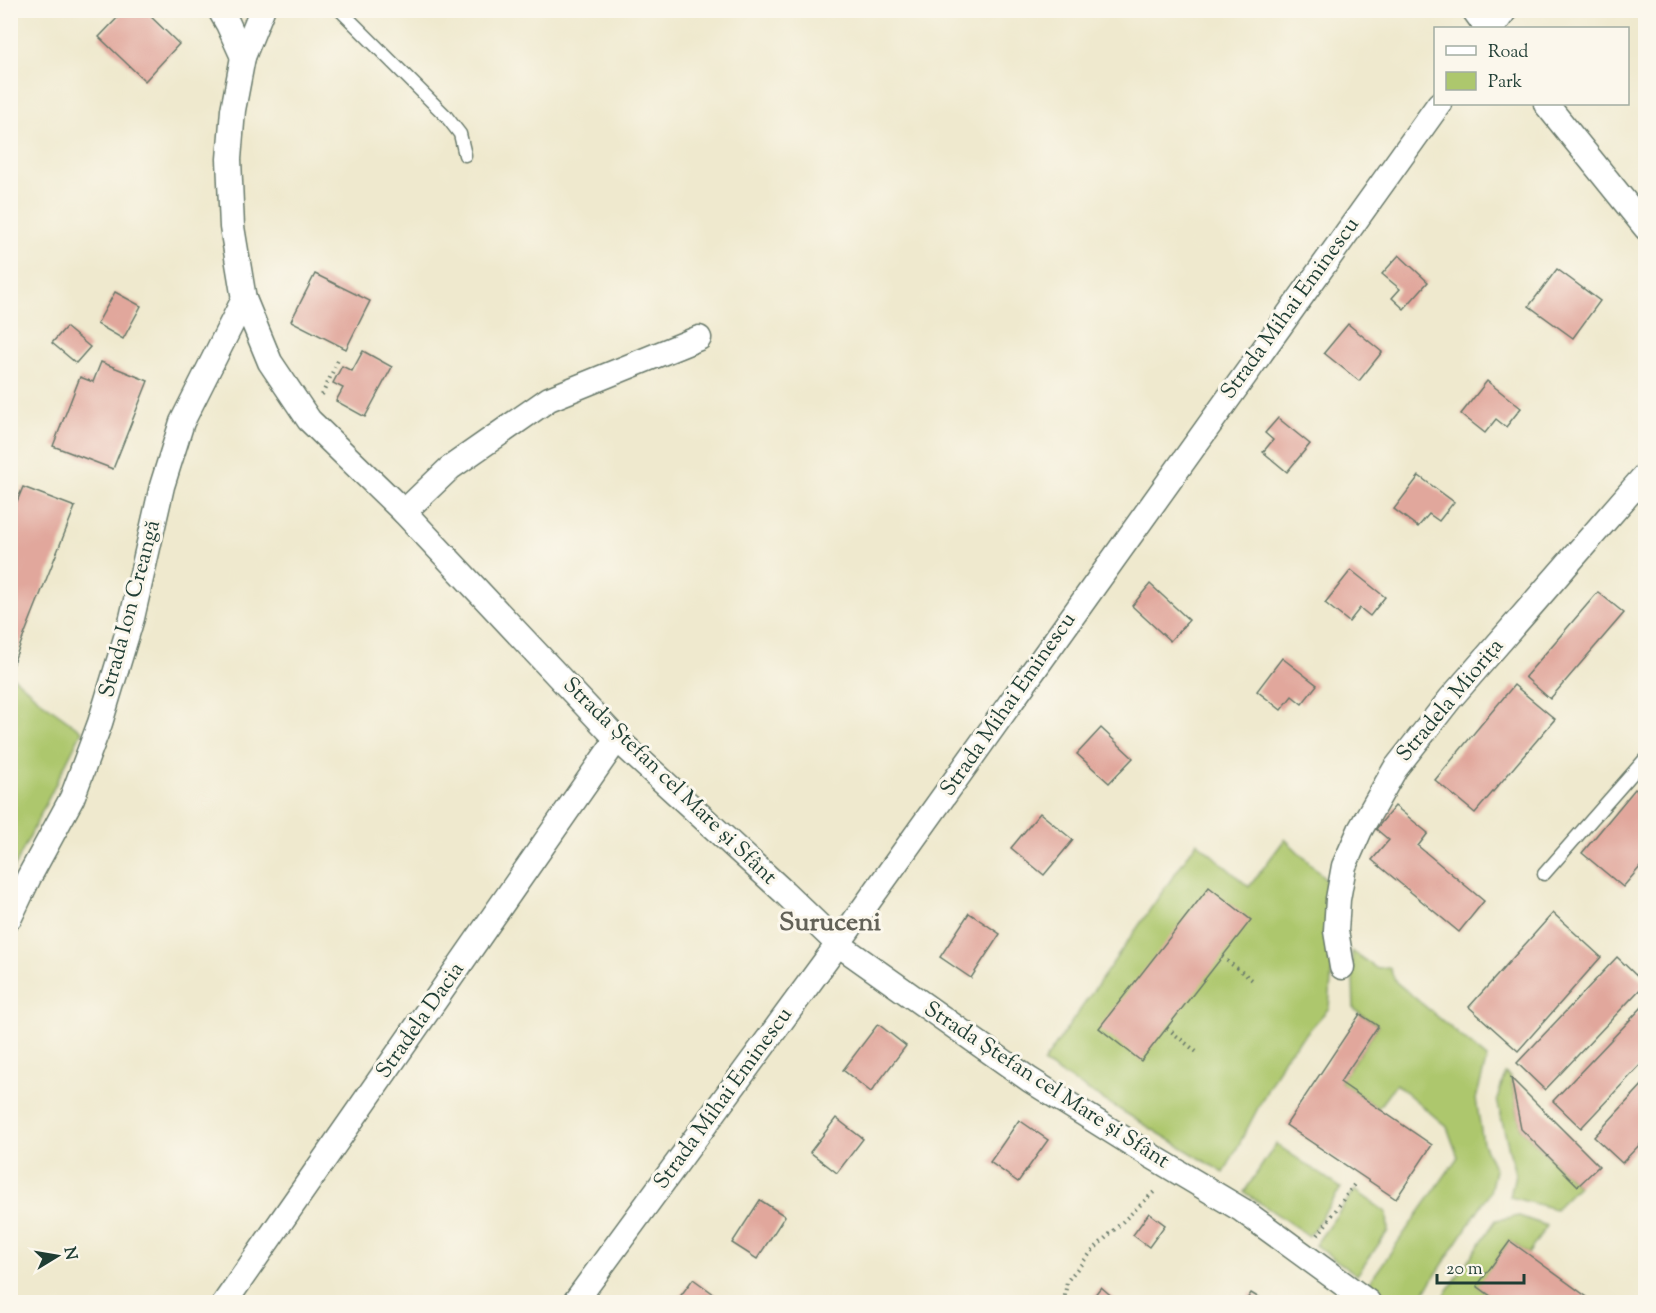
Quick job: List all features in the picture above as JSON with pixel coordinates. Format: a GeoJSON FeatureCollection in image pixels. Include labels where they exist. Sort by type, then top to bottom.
{"type":"FeatureCollection","features":[{"type":"Feature","properties":{"kind":"street"},"geometry":{"type":"LineString","coordinates":[[220,10],[243,57]]}},
{"type":"Feature","properties":{"kind":"street","name":"Strada Ștefan cel Mare și Sfânt"},"geometry":{"type":"LineString","coordinates":[[262,10],[243,57],[233,110],[230,159],[232,227],[244,298],[270,362],[309,420],[404,512],[617,740],[838,944],[1030,1080],[1242,1210],[1368,1302]]}},
{"type":"Feature","properties":{"kind":"street"},"geometry":{"type":"LineString","coordinates":[[1474,10],[1486,27]]}},
{"type":"Feature","properties":{"kind":"street"},"geometry":{"type":"LineString","coordinates":[[1493,27],[1505,10]]}},
{"type":"Feature","properties":{"kind":"street","name":"Strada Mihai Eminescu"},"geometry":{"type":"LineString","coordinates":[[575,1302],[838,944],[1438,105]]}},
{"type":"Feature","properties":{"kind":"street"},"geometry":{"type":"LineString","coordinates":[[1547,105],[1646,228]]}},
{"type":"Feature","properties":{"kind":"street","name":"Strada Ion Creangă"},"geometry":{"type":"LineString","coordinates":[[10,917],[72,798],[100,723],[132,618],[162,486],[182,422],[244,298]]}},
{"type":"Feature","properties":{"kind":"street"},"geometry":{"type":"LineString","coordinates":[[404,512],[450,468],[549,399],[699,338]]}},
{"type":"Feature","properties":{"kind":"street","name":"Stradela Miorița"},"geometry":{"type":"LineString","coordinates":[[1342,967],[1336,931],[1338,899],[1344,866],[1360,830],[1395,769],[1450,699],[1646,474]]}},
{"type":"Feature","properties":{"kind":"street","name":"Stradela Dacia"},"geometry":{"type":"LineString","coordinates":[[225,1302],[617,740]]}},
{"type":"Feature","properties":{"kind":"lane"},"geometry":{"type":"LineString","coordinates":[[340,10],[446,116],[460,134],[465,155]]}},
{"type":"Feature","properties":{"kind":"lane"},"geometry":{"type":"LineString","coordinates":[[1544,874],[1646,759]]}},
{"type":"Feature","properties":{"kind":"path"},"geometry":{"type":"LineString","coordinates":[[309,420],[339,358]]}},
{"type":"Feature","properties":{"kind":"path"},"geometry":{"type":"LineString","coordinates":[[1222,957],[1255,982]]}},
{"type":"Feature","properties":{"kind":"path"},"geometry":{"type":"LineString","coordinates":[[1167,1028],[1199,1054]]}},
{"type":"Feature","properties":{"kind":"path"},"geometry":{"type":"LineString","coordinates":[[1064,1302],[1068,1281],[1094,1249],[1176,1171]]}},
{"type":"Feature","properties":{"kind":"path"},"geometry":{"type":"LineString","coordinates":[[1304,1255],[1356,1182]]}},
{"type":"Feature","properties":{"kind":"green space"},"geometry":{"type":"Polygon","coordinates":[[[11,675],[41,701],[82,731],[11,874],[11,675]]]}},
{"type":"Feature","properties":{"kind":"green space"},"geometry":{"type":"Polygon","coordinates":[[[1285,839],[1326,879],[1332,966],[1329,1008],[1284,1058],[1224,1173],[1043,1063],[1197,842],[1249,887],[1285,839]]]}},
{"type":"Feature","properties":{"kind":"green space"},"geometry":{"type":"Polygon","coordinates":[[[1352,951],[1376,968],[1389,967],[1396,982],[1487,1058],[1476,1099],[1483,1143],[1495,1170],[1490,1192],[1418,1302],[1395,1302],[1369,1283],[1458,1157],[1447,1127],[1396,1084],[1378,1108],[1340,1082],[1378,1026],[1354,1009],[1352,951]]]}},
{"type":"Feature","properties":{"kind":"green space"},"geometry":{"type":"Polygon","coordinates":[[[1505,1073],[1511,1078],[1521,1129],[1578,1186],[1555,1209],[1510,1197],[1515,1174],[1497,1100],[1505,1073]]]}},
{"type":"Feature","properties":{"kind":"green space"},"geometry":{"type":"Polygon","coordinates":[[[1276,1144],[1341,1188],[1309,1236],[1244,1192],[1276,1144]]]}},
{"type":"Feature","properties":{"kind":"green space"},"geometry":{"type":"Polygon","coordinates":[[[1355,1190],[1387,1213],[1388,1231],[1357,1275],[1315,1245],[1355,1190]]]}},
{"type":"Feature","properties":{"kind":"green space"},"geometry":{"type":"Polygon","coordinates":[[[1519,1216],[1547,1226],[1528,1254],[1510,1241],[1478,1286],[1499,1302],[1440,1302],[1496,1220],[1519,1216]]]}},
{"type":"Feature","properties":{"kind":"building"},"geometry":{"type":"Polygon","coordinates":[[[125,10],[144,10],[179,44],[145,81],[99,37],[125,10]]]}},
{"type":"Feature","properties":{"kind":"building"},"geometry":{"type":"Polygon","coordinates":[[[1399,255],[1428,282],[1404,309],[1392,298],[1400,289],[1382,274],[1399,255]]]}},
{"type":"Feature","properties":{"kind":"building"},"geometry":{"type":"Polygon","coordinates":[[[1557,269],[1600,301],[1573,338],[1529,306],[1557,269]]]}},
{"type":"Feature","properties":{"kind":"building"},"geometry":{"type":"Polygon","coordinates":[[[315,274],[370,301],[346,349],[291,321],[315,274]]]}},
{"type":"Feature","properties":{"kind":"building"},"geometry":{"type":"Polygon","coordinates":[[[115,292],[141,306],[123,339],[97,324],[115,292]]]}},
{"type":"Feature","properties":{"kind":"building"},"geometry":{"type":"Polygon","coordinates":[[[1348,324],[1382,352],[1359,381],[1324,353],[1348,324]]]}},
{"type":"Feature","properties":{"kind":"building"},"geometry":{"type":"Polygon","coordinates":[[[66,327],[90,347],[76,363],[52,343],[66,327]]]}},
{"type":"Feature","properties":{"kind":"building"},"geometry":{"type":"Polygon","coordinates":[[[363,351],[392,367],[365,417],[336,401],[343,388],[333,383],[342,366],[352,371],[363,351]]]}},
{"type":"Feature","properties":{"kind":"building"},"geometry":{"type":"Polygon","coordinates":[[[101,362],[148,381],[113,469],[53,446],[80,377],[93,382],[101,362]]]}},
{"type":"Feature","properties":{"kind":"building"},"geometry":{"type":"Polygon","coordinates":[[[1487,381],[1521,408],[1506,427],[1496,419],[1485,433],[1461,414],[1487,381]]]}},
{"type":"Feature","properties":{"kind":"building"},"geometry":{"type":"Polygon","coordinates":[[[1278,418],[1310,444],[1287,472],[1263,452],[1273,440],[1265,433],[1278,418]]]}},
{"type":"Feature","properties":{"kind":"building"},"geometry":{"type":"Polygon","coordinates":[[[1419,476],[1454,502],[1439,521],[1429,514],[1418,527],[1394,509],[1419,476]]]}},
{"type":"Feature","properties":{"kind":"building"},"geometry":{"type":"Polygon","coordinates":[[[23,487],[75,507],[11,668],[10,518],[23,487]]]}},
{"type":"Feature","properties":{"kind":"building"},"geometry":{"type":"Polygon","coordinates":[[[1351,570],[1385,597],[1370,616],[1360,608],[1349,622],[1325,603],[1351,570]]]}},
{"type":"Feature","properties":{"kind":"building"},"geometry":{"type":"Polygon","coordinates":[[[1150,584],[1189,620],[1170,641],[1132,606],[1150,584]]]}},
{"type":"Feature","properties":{"kind":"building"},"geometry":{"type":"Polygon","coordinates":[[[1598,592],[1624,613],[1550,699],[1525,677],[1598,592]]]}},
{"type":"Feature","properties":{"kind":"building"},"geometry":{"type":"Polygon","coordinates":[[[1282,658],[1317,685],[1302,704],[1292,696],[1281,710],[1257,691],[1282,658]]]}},
{"type":"Feature","properties":{"kind":"building"},"geometry":{"type":"Polygon","coordinates":[[[1514,685],[1555,719],[1475,813],[1435,780],[1514,685]]]}},
{"type":"Feature","properties":{"kind":"building"},"geometry":{"type":"Polygon","coordinates":[[[1101,728],[1133,758],[1109,783],[1077,754],[1101,728]]]}},
{"type":"Feature","properties":{"kind":"building"},"geometry":{"type":"Polygon","coordinates":[[[1635,789],[1646,797],[1646,807],[1639,815],[1646,820],[1646,860],[1623,887],[1582,853],[1635,789]]]}},
{"type":"Feature","properties":{"kind":"building"},"geometry":{"type":"Polygon","coordinates":[[[1395,806],[1428,833],[1418,846],[1484,901],[1459,932],[1372,860],[1389,840],[1376,829],[1395,806]]]}},
{"type":"Feature","properties":{"kind":"building"},"geometry":{"type":"Polygon","coordinates":[[[1040,813],[1073,840],[1044,875],[1011,848],[1040,813]]]}},
{"type":"Feature","properties":{"kind":"building"},"geometry":{"type":"Polygon","coordinates":[[[1209,887],[1251,920],[1141,1061],[1099,1028],[1209,887]]]}},
{"type":"Feature","properties":{"kind":"building"},"geometry":{"type":"Polygon","coordinates":[[[969,913],[1000,934],[971,978],[940,957],[969,913]]]}},
{"type":"Feature","properties":{"kind":"building"},"geometry":{"type":"Polygon","coordinates":[[[1553,913],[1601,957],[1518,1051],[1469,1007],[1553,913]]]}},
{"type":"Feature","properties":{"kind":"building"},"geometry":{"type":"Polygon","coordinates":[[[1617,957],[1645,984],[1545,1090],[1517,1063],[1617,957]]]}},
{"type":"Feature","properties":{"kind":"building"},"geometry":{"type":"Polygon","coordinates":[[[1646,1003],[1646,1059],[1581,1128],[1553,1101],[1646,1003]]]}},
{"type":"Feature","properties":{"kind":"building"},"geometry":{"type":"Polygon","coordinates":[[[1360,1014],[1378,1026],[1340,1082],[1432,1145],[1396,1199],[1286,1125],[1360,1014]]]}},
{"type":"Feature","properties":{"kind":"building"},"geometry":{"type":"Polygon","coordinates":[[[878,1024],[906,1046],[871,1092],[843,1070],[878,1024]]]}},
{"type":"Feature","properties":{"kind":"building"},"geometry":{"type":"Polygon","coordinates":[[[1511,1078],[1599,1166],[1578,1186],[1521,1129],[1511,1078]]]}},
{"type":"Feature","properties":{"kind":"building"},"geometry":{"type":"Polygon","coordinates":[[[1646,1081],[1646,1138],[1622,1163],[1594,1137],[1646,1081]]]}},
{"type":"Feature","properties":{"kind":"building"},"geometry":{"type":"Polygon","coordinates":[[[836,1118],[863,1139],[837,1173],[810,1152],[836,1118]]]}},
{"type":"Feature","properties":{"kind":"building"},"geometry":{"type":"Polygon","coordinates":[[[1019,1120],[1048,1140],[1018,1182],[990,1162],[1019,1120]]]}},
{"type":"Feature","properties":{"kind":"building"},"geometry":{"type":"Polygon","coordinates":[[[760,1200],[785,1216],[757,1259],[732,1243],[760,1200]]]}},
{"type":"Feature","properties":{"kind":"building"},"geometry":{"type":"Polygon","coordinates":[[[1149,1213],[1165,1225],[1149,1247],[1133,1235],[1149,1213]]]}},
{"type":"Feature","properties":{"kind":"building"},"geometry":{"type":"Polygon","coordinates":[[[1510,1241],[1594,1302],[1499,1302],[1477,1286],[1510,1241]]]}},
{"type":"Feature","properties":{"kind":"building"},"geometry":{"type":"Polygon","coordinates":[[[693,1279],[725,1302],[676,1302],[693,1279]]]}},
{"type":"Feature","properties":{"kind":"building"},"geometry":{"type":"Polygon","coordinates":[[[1101,1287],[1115,1299],[1112,1302],[1090,1301],[1101,1287]]]}},
{"type":"Feature","properties":{"kind":"building"},"geometry":{"type":"Polygon","coordinates":[[[1251,1293],[1266,1302],[1245,1302],[1251,1293]]]}},
{"type":"Feature","properties":{"kind":"district","name":"Suruceni"},"geometry":{"type":"Point","coordinates":[830,923]}}]}
